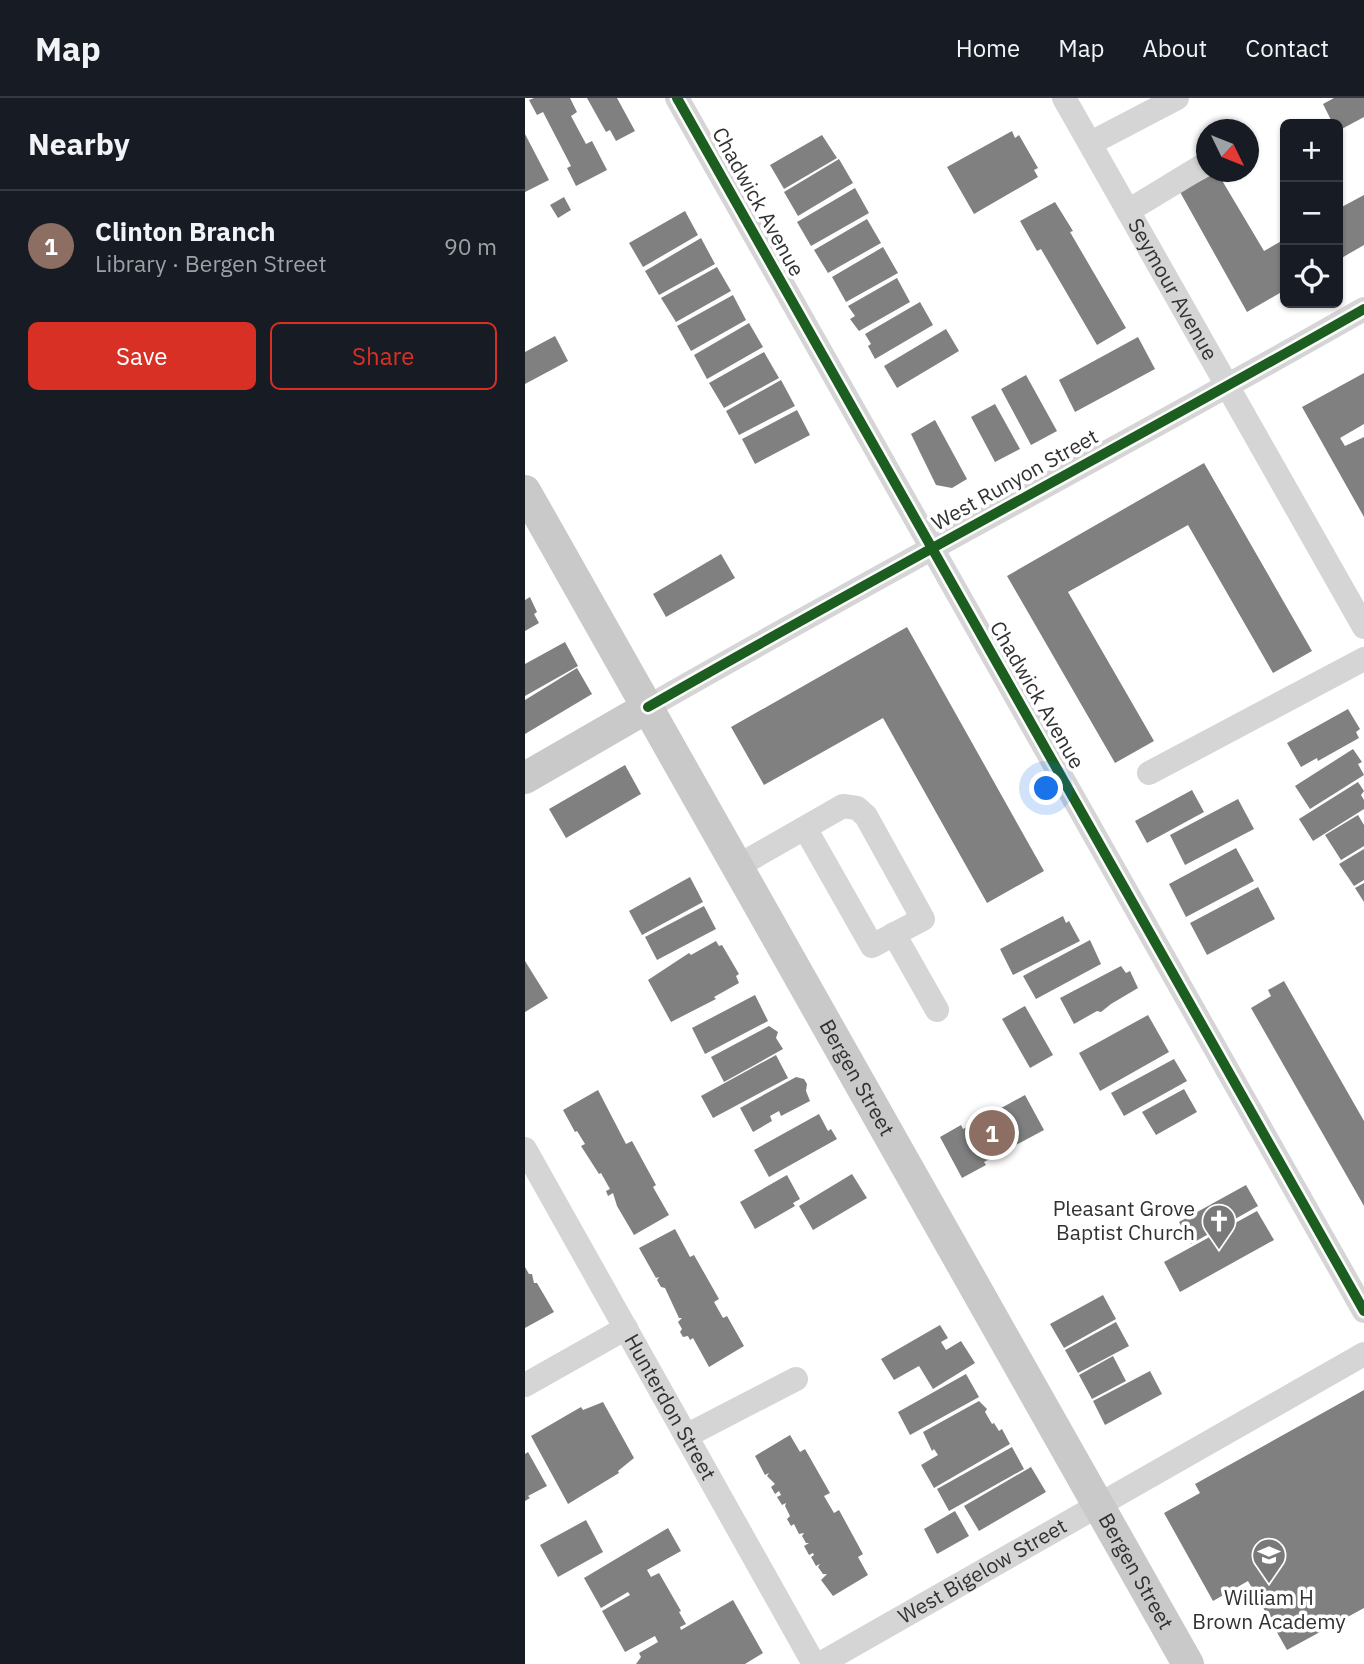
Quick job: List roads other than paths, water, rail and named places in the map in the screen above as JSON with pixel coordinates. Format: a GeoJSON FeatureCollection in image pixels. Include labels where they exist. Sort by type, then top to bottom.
{"type":"FeatureCollection","features":[{"type":"Feature","properties":{"kind":"main road","name":"Bergen Street"},"geometry":{"type":"LineString","coordinates":[[525,491],[1188,1664]]}},
{"type":"Feature","properties":{"kind":"main road","name":"West Runyon Street"},"geometry":{"type":"LineString","coordinates":[[525,778],[648,707]]}},
{"type":"Feature","properties":{"kind":"street","name":"Chadwick Avenue"},"geometry":{"type":"LineString","coordinates":[[677,98],[1364,1311]]}},
{"type":"Feature","properties":{"kind":"street"},"geometry":{"type":"LineString","coordinates":[[1090,143],[1177,98]]}},
{"type":"Feature","properties":{"kind":"street","name":"Seymour Avenue"},"geometry":{"type":"LineString","coordinates":[[1068,99],[1128,211],[1364,627]]}},
{"type":"Feature","properties":{"kind":"street"},"geometry":{"type":"LineString","coordinates":[[1128,211],[1196,169]]}},
{"type":"Feature","properties":{"kind":"street","name":"West Runyon Street"},"geometry":{"type":"LineString","coordinates":[[648,707],[1364,309]]}},
{"type":"Feature","properties":{"kind":"street"},"geometry":{"type":"LineString","coordinates":[[1149,774],[1364,659]]}},
{"type":"Feature","properties":{"kind":"street"},"geometry":{"type":"LineString","coordinates":[[738,866],[843,806],[857,808],[866,816],[923,919],[872,946],[805,828]]}},
{"type":"Feature","properties":{"kind":"street"},"geometry":{"type":"LineString","coordinates":[[894,934],[937,1010]]}},
{"type":"Feature","properties":{"kind":"street","name":"Hunterdon Street"},"geometry":{"type":"LineString","coordinates":[[525,1149],[814,1664]]}},
{"type":"Feature","properties":{"kind":"street"},"geometry":{"type":"LineString","coordinates":[[525,1385],[626,1328]]}},
{"type":"Feature","properties":{"kind":"street","name":"West Bigelow Street"},"geometry":{"type":"LineString","coordinates":[[820,1664],[1364,1354]]}},
{"type":"Feature","properties":{"kind":"street"},"geometry":{"type":"LineString","coordinates":[[686,1437],[796,1379]]}},
{"type":"Feature","properties":{"kind":"place","name":"Clinton Branch"},"geometry":{"type":"Point","coordinates":[992,1133]}},
{"type":"Feature","properties":{"kind":"place","name":"Pleasant Grove Baptist Church"},"geometry":{"type":"Point","coordinates":[1219,1251]}},
{"type":"Feature","properties":{"kind":"place","name":"William H Brown Academy"},"geometry":{"type":"Point","coordinates":[1269,1585]}}]}
